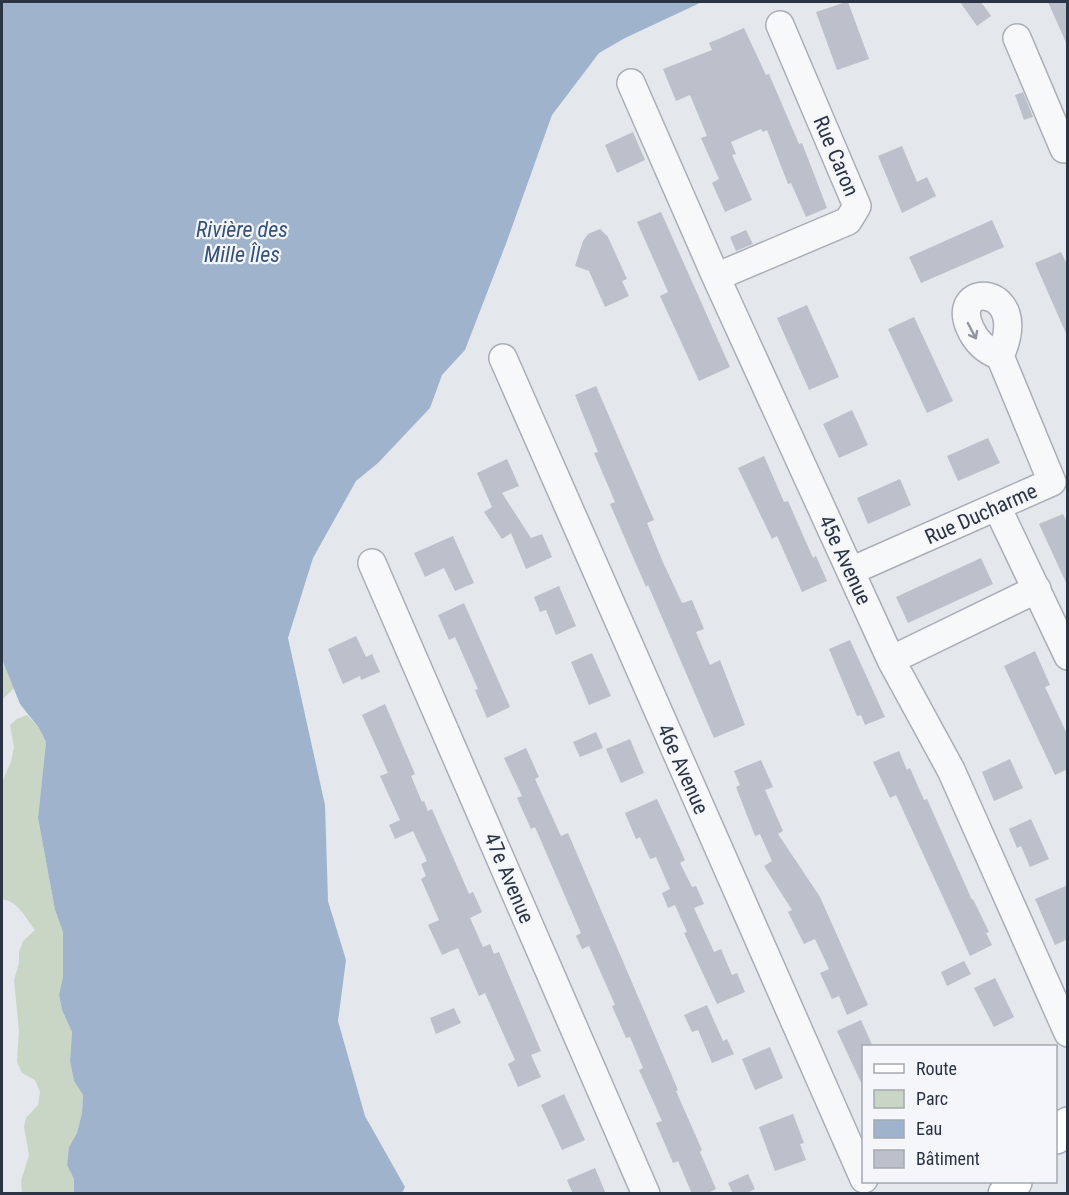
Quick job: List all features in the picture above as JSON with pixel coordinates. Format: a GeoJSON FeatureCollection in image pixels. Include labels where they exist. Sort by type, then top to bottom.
{"type":"FeatureCollection","features":[{"type":"Feature","properties":{"kind":"main road"},"geometry":{"type":"LineString","coordinates":[[1057,1136],[1068,1124]]}},
{"type":"Feature","properties":{"kind":"street","name":"Rue Caron"},"geometry":{"type":"LineString","coordinates":[[716,277],[848,220],[857,206],[780,25]]}},
{"type":"Feature","properties":{"kind":"street"},"geometry":{"type":"LineString","coordinates":[[1017,38],[1064,149],[1068,147]]}},
{"type":"Feature","properties":{"kind":"street","name":"45e Avenue"},"geometry":{"type":"LineString","coordinates":[[631,83],[716,277],[891,660],[951,770],[1068,1033]]}},
{"type":"Feature","properties":{"kind":"street","name":"Rue Ducharme"},"geometry":{"type":"LineString","coordinates":[[851,571],[1060,479],[1000,356]]}},
{"type":"Feature","properties":{"kind":"street","name":"46e Avenue"},"geometry":{"type":"LineString","coordinates":[[503,358],[862,1175]]}},
{"type":"Feature","properties":{"kind":"street"},"geometry":{"type":"LineString","coordinates":[[997,507],[1068,656]]}},
{"type":"Feature","properties":{"kind":"street","name":"47e Avenue"},"geometry":{"type":"LineString","coordinates":[[372,563],[646,1194]]}},
{"type":"Feature","properties":{"kind":"street"},"geometry":{"type":"LineString","coordinates":[[891,660],[1037,590]]}},
{"type":"Feature","properties":{"kind":"green space"},"geometry":{"type":"Polygon","coordinates":[[[2,659],[14,688],[2,700],[2,659]]]}},
{"type":"Feature","properties":{"kind":"green space"},"geometry":{"type":"Polygon","coordinates":[[[27,715],[39,728],[46,742],[38,818],[55,910],[63,932],[63,977],[59,995],[62,1010],[72,1032],[70,1061],[74,1081],[83,1095],[82,1113],[77,1133],[69,1147],[67,1165],[74,1179],[74,1193],[22,1193],[21,1181],[29,1155],[24,1127],[26,1118],[38,1105],[40,1092],[35,1080],[22,1073],[17,1062],[19,1031],[14,980],[23,941],[35,930],[17,906],[2,899],[2,782],[11,762],[14,747],[10,725],[27,715]]]}},
{"type":"Feature","properties":{"kind":"water","name":"Rivière des Mille Îles"},"geometry":{"type":"Polygon","coordinates":[[[2,2],[702,2],[625,38],[599,53],[552,115],[465,350],[442,375],[430,408],[378,463],[356,481],[313,558],[288,638],[325,805],[328,901],[346,960],[338,1021],[365,1116],[405,1187],[402,1193],[74,1193],[74,1179],[67,1165],[69,1147],[77,1133],[82,1113],[83,1095],[74,1081],[70,1061],[72,1032],[62,1010],[59,995],[63,977],[63,932],[55,910],[38,818],[46,742],[39,728],[20,704],[2,659],[2,2]]]}},
{"type":"Feature","properties":{"kind":"building"},"geometry":{"type":"Polygon","coordinates":[[[848,2],[869,59],[837,70],[816,12],[848,2]]]}},
{"type":"Feature","properties":{"kind":"building"},"geometry":{"type":"Polygon","coordinates":[[[960,2],[981,2],[991,16],[977,26],[960,2]]]}},
{"type":"Feature","properties":{"kind":"building"},"geometry":{"type":"Polygon","coordinates":[[[1048,2],[1068,2],[1068,47],[1048,2]]]}},
{"type":"Feature","properties":{"kind":"building"},"geometry":{"type":"Polygon","coordinates":[[[744,28],[766,75],[769,74],[799,144],[802,143],[827,208],[806,217],[791,183],[788,184],[767,130],[763,132],[761,129],[731,142],[736,154],[732,155],[752,200],[725,212],[712,183],[719,179],[701,138],[707,136],[690,95],[676,101],[663,69],[712,50],[709,43],[744,28]]]}},
{"type":"Feature","properties":{"kind":"building"},"geometry":{"type":"Polygon","coordinates":[[[1023,92],[1033,117],[1024,120],[1015,95],[1023,92]]]}},
{"type":"Feature","properties":{"kind":"building"},"geometry":{"type":"Polygon","coordinates":[[[633,132],[645,160],[617,173],[605,145],[633,132]]]}},
{"type":"Feature","properties":{"kind":"building"},"geometry":{"type":"Polygon","coordinates":[[[902,146],[917,182],[927,177],[936,196],[902,213],[878,156],[902,146]]]}},
{"type":"Feature","properties":{"kind":"building"},"geometry":{"type":"Polygon","coordinates":[[[661,212],[730,367],[699,381],[660,296],[668,292],[637,222],[661,212]]]}},
{"type":"Feature","properties":{"kind":"building"},"geometry":{"type":"Polygon","coordinates":[[[992,220],[1004,247],[921,283],[909,257],[992,220]]]}},
{"type":"Feature","properties":{"kind":"building"},"geometry":{"type":"Polygon","coordinates":[[[600,229],[608,237],[627,279],[622,281],[629,296],[605,307],[589,271],[575,266],[583,241],[588,234],[600,229]]]}},
{"type":"Feature","properties":{"kind":"building"},"geometry":{"type":"Polygon","coordinates":[[[746,230],[753,244],[736,251],[730,237],[746,230]]]}},
{"type":"Feature","properties":{"kind":"building"},"geometry":{"type":"Polygon","coordinates":[[[1061,252],[1068,266],[1068,338],[1035,263],[1061,252]]]}},
{"type":"Feature","properties":{"kind":"building"},"geometry":{"type":"Polygon","coordinates":[[[807,305],[839,377],[809,390],[777,318],[807,305]]]}},
{"type":"Feature","properties":{"kind":"building"},"geometry":{"type":"Polygon","coordinates":[[[914,317],[953,401],[927,413],[888,329],[914,317]]]}},
{"type":"Feature","properties":{"kind":"building"},"geometry":{"type":"Polygon","coordinates":[[[596,386],[654,520],[647,523],[662,560],[682,603],[692,600],[704,629],[696,632],[710,665],[720,660],[745,725],[714,738],[648,585],[646,587],[610,504],[615,502],[594,453],[598,452],[575,395],[596,386]]]}},
{"type":"Feature","properties":{"kind":"building"},"geometry":{"type":"Polygon","coordinates":[[[852,410],[868,445],[839,458],[823,424],[852,410]]]}},
{"type":"Feature","properties":{"kind":"building"},"geometry":{"type":"Polygon","coordinates":[[[988,438],[1000,463],[958,481],[947,456],[988,438]]]}},
{"type":"Feature","properties":{"kind":"building"},"geometry":{"type":"Polygon","coordinates":[[[764,456],[784,502],[788,501],[813,558],[816,556],[827,581],[802,592],[777,536],[772,539],[738,468],[764,456]]]}},
{"type":"Feature","properties":{"kind":"building"},"geometry":{"type":"Polygon","coordinates":[[[507,459],[519,486],[502,493],[531,538],[542,534],[552,557],[526,569],[511,533],[502,539],[484,512],[492,507],[477,473],[507,459]]]}},
{"type":"Feature","properties":{"kind":"building"},"geometry":{"type":"Polygon","coordinates":[[[900,479],[911,505],[868,524],[857,498],[900,479]]]}},
{"type":"Feature","properties":{"kind":"building"},"geometry":{"type":"Polygon","coordinates":[[[1063,514],[1068,524],[1068,587],[1039,524],[1063,514]]]}},
{"type":"Feature","properties":{"kind":"building"},"geometry":{"type":"Polygon","coordinates":[[[453,536],[474,583],[455,591],[444,568],[425,577],[414,553],[453,536]]]}},
{"type":"Feature","properties":{"kind":"building"},"geometry":{"type":"Polygon","coordinates":[[[981,558],[993,584],[908,623],[896,597],[981,558]]]}},
{"type":"Feature","properties":{"kind":"building"},"geometry":{"type":"Polygon","coordinates":[[[559,586],[576,626],[556,635],[546,610],[540,612],[534,597],[559,586]]]}},
{"type":"Feature","properties":{"kind":"building"},"geometry":{"type":"Polygon","coordinates":[[[464,603],[510,707],[487,718],[475,690],[478,689],[455,637],[449,640],[438,615],[464,603]]]}},
{"type":"Feature","properties":{"kind":"building"},"geometry":{"type":"Polygon","coordinates":[[[356,636],[366,657],[372,654],[380,672],[361,680],[360,676],[343,684],[328,649],[356,636]]]}},
{"type":"Feature","properties":{"kind":"building"},"geometry":{"type":"Polygon","coordinates":[[[850,640],[885,717],[865,725],[861,715],[857,716],[829,649],[850,640]]]}},
{"type":"Feature","properties":{"kind":"building"},"geometry":{"type":"Polygon","coordinates":[[[1035,651],[1050,685],[1045,687],[1068,736],[1068,769],[1055,775],[1004,666],[1035,651]]]}},
{"type":"Feature","properties":{"kind":"building"},"geometry":{"type":"Polygon","coordinates":[[[592,653],[611,696],[589,705],[571,662],[592,653]]]}},
{"type":"Feature","properties":{"kind":"building"},"geometry":{"type":"Polygon","coordinates":[[[385,704],[415,774],[411,776],[422,802],[424,801],[428,811],[432,809],[469,894],[473,892],[482,912],[470,918],[483,947],[490,944],[494,954],[499,952],[541,1051],[531,1055],[541,1077],[518,1087],[508,1064],[515,1060],[485,993],[479,996],[458,948],[442,955],[428,925],[439,920],[421,879],[426,876],[421,864],[427,861],[413,831],[395,839],[389,825],[400,820],[380,776],[388,773],[362,715],[385,704]]]}},
{"type":"Feature","properties":{"kind":"building"},"geometry":{"type":"Polygon","coordinates":[[[596,732],[603,748],[580,757],[573,742],[596,732]]]}},
{"type":"Feature","properties":{"kind":"building"},"geometry":{"type":"Polygon","coordinates":[[[630,739],[644,773],[621,783],[606,749],[630,739]]]}},
{"type":"Feature","properties":{"kind":"building"},"geometry":{"type":"Polygon","coordinates":[[[526,748],[539,777],[535,779],[561,836],[568,833],[678,1090],[676,1091],[716,1189],[706,1194],[692,1194],[678,1161],[673,1163],[656,1123],[662,1121],[639,1070],[643,1068],[630,1037],[626,1038],[612,1006],[615,1005],[589,946],[582,949],[576,936],[581,933],[535,827],[531,829],[517,798],[522,796],[504,758],[526,748]]]}},
{"type":"Feature","properties":{"kind":"building"},"geometry":{"type":"Polygon","coordinates":[[[899,751],[907,770],[910,768],[924,800],[927,799],[972,900],[989,932],[986,933],[992,945],[970,956],[896,795],[890,798],[873,762],[899,751]]]}},
{"type":"Feature","properties":{"kind":"building"},"geometry":{"type":"Polygon","coordinates":[[[1010,759],[1023,788],[994,801],[982,772],[1010,759]]]}},
{"type":"Feature","properties":{"kind":"building"},"geometry":{"type":"Polygon","coordinates":[[[761,760],[773,787],[765,790],[783,831],[778,834],[820,897],[868,1005],[847,1015],[839,996],[832,999],[820,973],[829,969],[815,939],[804,944],[788,912],[792,910],[764,866],[772,861],[760,834],[755,836],[736,787],[740,785],[734,771],[761,760]]]}},
{"type":"Feature","properties":{"kind":"building"},"geometry":{"type":"Polygon","coordinates":[[[657,799],[685,860],[680,863],[692,887],[696,886],[704,904],[694,908],[714,952],[721,949],[732,975],[737,973],[745,992],[717,1004],[684,933],[687,932],[675,905],[668,908],[662,893],[670,889],[656,857],[650,859],[640,837],[636,839],[625,813],[657,799]]]}},
{"type":"Feature","properties":{"kind":"building"},"geometry":{"type":"Polygon","coordinates":[[[1031,819],[1049,859],[1030,867],[1021,846],[1017,848],[1009,829],[1031,819]]]}},
{"type":"Feature","properties":{"kind":"building"},"geometry":{"type":"Polygon","coordinates":[[[1068,885],[1068,939],[1055,945],[1035,899],[1068,885]]]}},
{"type":"Feature","properties":{"kind":"building"},"geometry":{"type":"Polygon","coordinates":[[[964,961],[971,974],[947,986],[941,972],[964,961]]]}},
{"type":"Feature","properties":{"kind":"building"},"geometry":{"type":"Polygon","coordinates":[[[995,978],[1014,1017],[994,1027],[974,988],[995,978]]]}},
{"type":"Feature","properties":{"kind":"building"},"geometry":{"type":"Polygon","coordinates":[[[707,1005],[723,1041],[727,1039],[734,1054],[712,1063],[698,1030],[692,1032],[684,1015],[707,1005]]]}},
{"type":"Feature","properties":{"kind":"building"},"geometry":{"type":"Polygon","coordinates":[[[454,1008],[461,1023],[436,1034],[430,1018],[454,1008]]]}},
{"type":"Feature","properties":{"kind":"building"},"geometry":{"type":"Polygon","coordinates":[[[861,1020],[872,1045],[862,1045],[862,1085],[837,1031],[861,1020]]]}},
{"type":"Feature","properties":{"kind":"building"},"geometry":{"type":"Polygon","coordinates":[[[770,1047],[783,1078],[755,1090],[742,1059],[770,1047]]]}},
{"type":"Feature","properties":{"kind":"building"},"geometry":{"type":"Polygon","coordinates":[[[564,1094],[585,1140],[562,1150],[541,1105],[564,1094]]]}},
{"type":"Feature","properties":{"kind":"building"},"geometry":{"type":"Polygon","coordinates":[[[793,1114],[804,1143],[800,1144],[806,1160],[775,1171],[759,1127],[793,1114]]]}},
{"type":"Feature","properties":{"kind":"building"},"geometry":{"type":"Polygon","coordinates":[[[595,1168],[606,1194],[573,1194],[567,1180],[595,1168]]]}},
{"type":"Feature","properties":{"kind":"building"},"geometry":{"type":"Polygon","coordinates":[[[748,1174],[755,1189],[745,1194],[733,1194],[728,1183],[748,1174]]]}}]}
